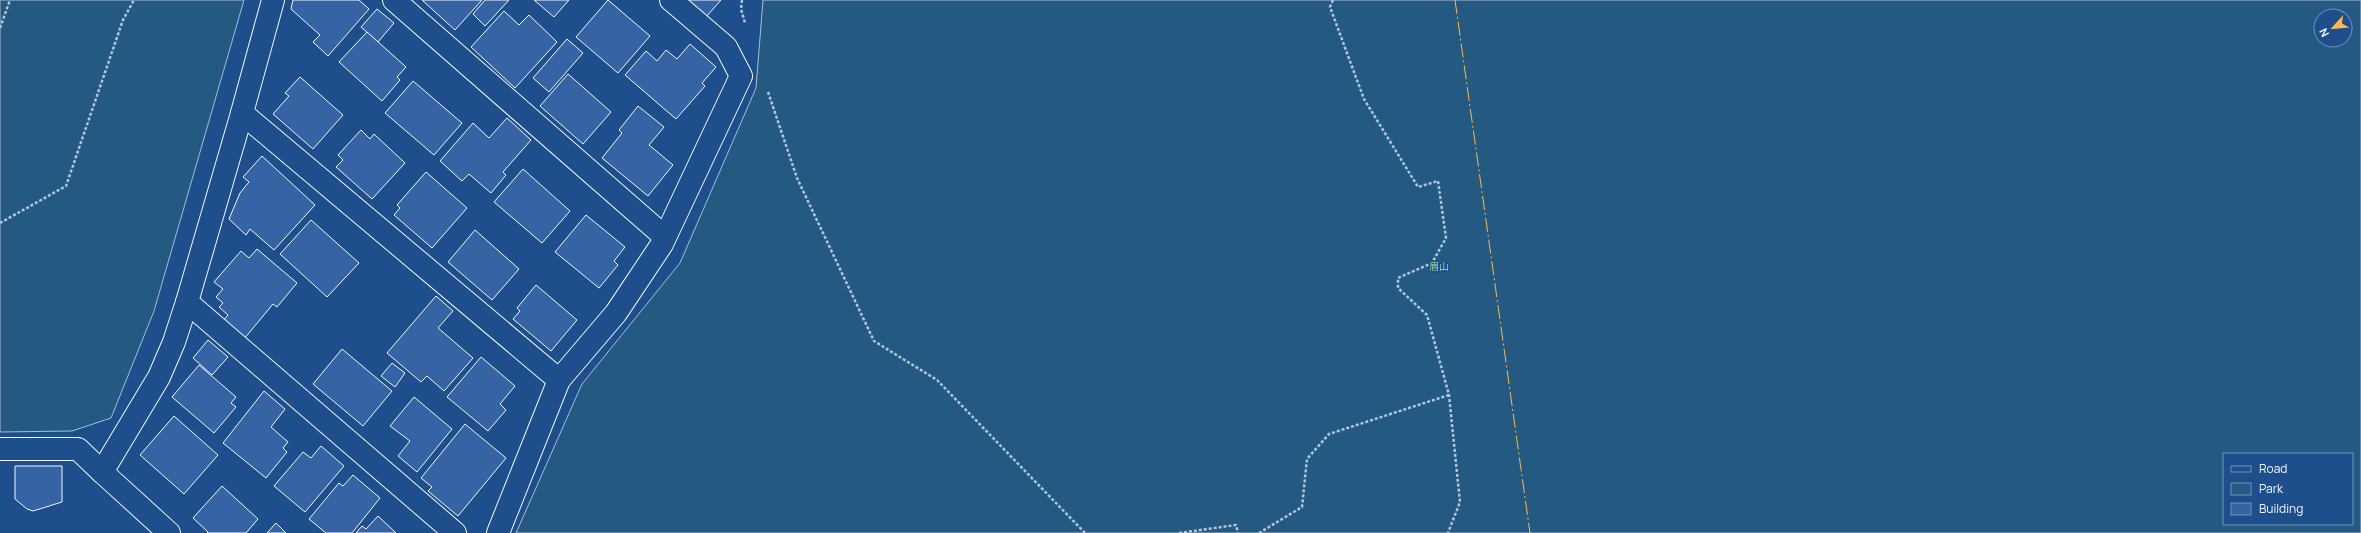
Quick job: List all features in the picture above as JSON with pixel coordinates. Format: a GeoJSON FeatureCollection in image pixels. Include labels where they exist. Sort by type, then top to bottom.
{"type":"FeatureCollection","features":[{"type":"Feature","properties":{"kind":"street"},"geometry":{"type":"LineString","coordinates":[[102,472],[159,377],[174,342],[242,113],[273,0]]}},
{"type":"Feature","properties":{"kind":"street"},"geometry":{"type":"LineString","coordinates":[[394,0],[665,237]]}},
{"type":"Feature","properties":{"kind":"street"},"geometry":{"type":"LineString","coordinates":[[498,533],[559,380],[616,313],[665,237],[741,76],[726,48],[671,0]]}},
{"type":"Feature","properties":{"kind":"street"},"geometry":{"type":"LineString","coordinates":[[242,113],[559,380]]}},
{"type":"Feature","properties":{"kind":"street"},"geometry":{"type":"LineString","coordinates":[[187,302],[455,533]]}},
{"type":"Feature","properties":{"kind":"street"},"geometry":{"type":"LineString","coordinates":[[0,449],[78,449],[169,533]]}},
{"type":"Feature","properties":{"kind":"path"},"geometry":{"type":"LineString","coordinates":[[0,28],[10,0]]}},
{"type":"Feature","properties":{"kind":"path"},"geometry":{"type":"LineString","coordinates":[[0,223],[66,186],[124,20],[134,0]]}},
{"type":"Feature","properties":{"kind":"path"},"geometry":{"type":"LineString","coordinates":[[742,0],[740,9],[746,24]]}},
{"type":"Feature","properties":{"kind":"path"},"geometry":{"type":"LineString","coordinates":[[1333,0],[1330,7],[1364,98],[1418,187],[1438,180],[1446,238],[1432,263],[1398,278],[1398,288],[1427,315],[1449,394],[1460,502],[1448,533]]}},
{"type":"Feature","properties":{"kind":"path"},"geometry":{"type":"LineString","coordinates":[[768,90],[797,178],[874,341],[937,380],[1085,533]]}},
{"type":"Feature","properties":{"kind":"path"},"geometry":{"type":"LineString","coordinates":[[1259,533],[1302,507],[1307,459],[1329,434],[1449,394]]}},
{"type":"Feature","properties":{"kind":"path"},"geometry":{"type":"LineString","coordinates":[[1179,533],[1236,525],[1238,533]]}},
{"type":"Feature","properties":{"kind":"green space"},"geometry":{"type":"Polygon","coordinates":[[[0,0],[244,0],[154,311],[111,418],[72,431],[0,432],[0,0]]]}},
{"type":"Feature","properties":{"kind":"green space","name":"眉山"},"geometry":{"type":"Polygon","coordinates":[[[763,0],[2361,0],[2361,533],[516,533],[582,384],[680,263],[756,88],[763,0]]]}},
{"type":"Feature","properties":{"kind":"building"},"geometry":{"type":"Polygon","coordinates":[[[293,0],[359,0],[369,9],[328,56],[313,42],[320,35],[291,9],[293,0]]]}},
{"type":"Feature","properties":{"kind":"building"},"geometry":{"type":"Polygon","coordinates":[[[422,0],[482,0],[455,30],[422,0]]]}},
{"type":"Feature","properties":{"kind":"building"},"geometry":{"type":"Polygon","coordinates":[[[485,0],[509,0],[485,26],[473,14],[485,0]]]}},
{"type":"Feature","properties":{"kind":"building"},"geometry":{"type":"Polygon","coordinates":[[[534,0],[569,0],[554,17],[534,0]]]}},
{"type":"Feature","properties":{"kind":"building"},"geometry":{"type":"Polygon","coordinates":[[[608,0],[650,36],[618,73],[576,37],[608,0]]]}},
{"type":"Feature","properties":{"kind":"building"},"geometry":{"type":"Polygon","coordinates":[[[686,0],[721,0],[706,17],[686,0]]]}},
{"type":"Feature","properties":{"kind":"building"},"geometry":{"type":"Polygon","coordinates":[[[377,9],[394,23],[378,42],[361,27],[377,9]]]}},
{"type":"Feature","properties":{"kind":"building"},"geometry":{"type":"Polygon","coordinates":[[[504,11],[519,25],[529,15],[557,42],[515,88],[471,47],[504,11]]]}},
{"type":"Feature","properties":{"kind":"building"},"geometry":{"type":"Polygon","coordinates":[[[367,32],[406,67],[397,77],[400,80],[382,101],[339,62],[367,32]]]}},
{"type":"Feature","properties":{"kind":"building"},"geometry":{"type":"Polygon","coordinates":[[[567,39],[583,53],[549,92],[533,78],[567,39]]]}},
{"type":"Feature","properties":{"kind":"building"},"geometry":{"type":"Polygon","coordinates":[[[690,44],[716,67],[702,83],[705,86],[676,119],[625,75],[646,51],[657,61],[666,50],[677,59],[690,44]]]}},
{"type":"Feature","properties":{"kind":"building"},"geometry":{"type":"Polygon","coordinates":[[[568,74],[611,112],[583,144],[540,106],[568,74]]]}},
{"type":"Feature","properties":{"kind":"building"},"geometry":{"type":"Polygon","coordinates":[[[300,77],[343,115],[313,149],[273,114],[289,96],[285,93],[300,77]]]}},
{"type":"Feature","properties":{"kind":"building"},"geometry":{"type":"Polygon","coordinates":[[[413,81],[462,123],[434,155],[385,113],[413,81]]]}},
{"type":"Feature","properties":{"kind":"building"},"geometry":{"type":"Polygon","coordinates":[[[638,106],[664,127],[649,145],[673,165],[648,196],[602,158],[622,133],[619,130],[638,106]]]}},
{"type":"Feature","properties":{"kind":"building"},"geometry":{"type":"Polygon","coordinates":[[[507,118],[531,140],[503,172],[506,175],[491,193],[469,174],[462,181],[440,161],[473,123],[489,138],[507,118]]]}},
{"type":"Feature","properties":{"kind":"building"},"geometry":{"type":"Polygon","coordinates":[[[361,130],[370,139],[374,134],[405,163],[372,199],[336,167],[343,160],[338,155],[361,130]]]}},
{"type":"Feature","properties":{"kind":"building"},"geometry":{"type":"Polygon","coordinates":[[[262,156],[315,205],[274,250],[250,229],[246,235],[229,219],[240,193],[249,182],[243,177],[262,156]]]}},
{"type":"Feature","properties":{"kind":"building"},"geometry":{"type":"Polygon","coordinates":[[[523,169],[570,211],[542,243],[494,202],[523,169]]]}},
{"type":"Feature","properties":{"kind":"building"},"geometry":{"type":"Polygon","coordinates":[[[426,172],[467,208],[432,248],[394,215],[400,208],[397,205],[426,172]]]}},
{"type":"Feature","properties":{"kind":"building"},"geometry":{"type":"Polygon","coordinates":[[[586,215],[625,247],[614,261],[618,265],[599,288],[555,252],[586,215]]]}},
{"type":"Feature","properties":{"kind":"building"},"geometry":{"type":"Polygon","coordinates":[[[311,220],[359,263],[327,297],[280,254],[311,220]]]}},
{"type":"Feature","properties":{"kind":"building"},"geometry":{"type":"Polygon","coordinates":[[[475,230],[519,269],[492,300],[448,262],[475,230]]]}},
{"type":"Feature","properties":{"kind":"building"},"geometry":{"type":"Polygon","coordinates":[[[257,249],[297,283],[277,307],[273,304],[244,339],[223,321],[228,315],[219,307],[223,303],[216,297],[223,289],[214,282],[241,251],[249,258],[257,249]]]}},
{"type":"Feature","properties":{"kind":"building"},"geometry":{"type":"Polygon","coordinates":[[[536,285],[577,320],[551,351],[513,319],[520,311],[517,308],[536,285]]]}},
{"type":"Feature","properties":{"kind":"building"},"geometry":{"type":"Polygon","coordinates":[[[436,296],[453,311],[438,328],[473,358],[444,391],[427,376],[421,382],[387,353],[436,296]]]}},
{"type":"Feature","properties":{"kind":"building"},"geometry":{"type":"Polygon","coordinates":[[[208,340],[228,357],[212,375],[193,358],[208,340]]]}},
{"type":"Feature","properties":{"kind":"building"},"geometry":{"type":"Polygon","coordinates":[[[342,349],[392,391],[363,426],[313,384],[342,349]]]}},
{"type":"Feature","properties":{"kind":"building"},"geometry":{"type":"Polygon","coordinates":[[[481,357],[515,386],[500,404],[506,410],[488,431],[447,397],[481,357]]]}},
{"type":"Feature","properties":{"kind":"building"},"geometry":{"type":"Polygon","coordinates":[[[392,363],[405,373],[395,387],[381,376],[392,363]]]}},
{"type":"Feature","properties":{"kind":"building"},"geometry":{"type":"Polygon","coordinates":[[[199,365],[236,397],[231,403],[236,407],[214,433],[172,397],[199,365]]]}},
{"type":"Feature","properties":{"kind":"building"},"geometry":{"type":"Polygon","coordinates":[[[264,391],[285,409],[271,427],[288,442],[283,448],[287,452],[266,478],[223,443],[264,391]]]}},
{"type":"Feature","properties":{"kind":"building"},"geometry":{"type":"Polygon","coordinates":[[[414,397],[452,429],[417,472],[398,456],[410,441],[390,426],[414,397]]]}},
{"type":"Feature","properties":{"kind":"building"},"geometry":{"type":"Polygon","coordinates":[[[174,416],[218,455],[184,494],[140,455],[174,416]]]}},
{"type":"Feature","properties":{"kind":"building"},"geometry":{"type":"Polygon","coordinates":[[[465,424],[506,458],[458,516],[428,491],[432,487],[421,478],[465,424]]]}},
{"type":"Feature","properties":{"kind":"building"},"geometry":{"type":"Polygon","coordinates":[[[321,446],[344,466],[305,512],[274,486],[303,452],[311,458],[321,446]]]}},
{"type":"Feature","properties":{"kind":"building"},"geometry":{"type":"Polygon","coordinates":[[[15,466],[62,466],[62,502],[33,511],[27,509],[15,499],[15,466]]]}},
{"type":"Feature","properties":{"kind":"building"},"geometry":{"type":"Polygon","coordinates":[[[353,475],[380,498],[352,533],[326,533],[309,519],[339,483],[343,486],[353,475]]]}},
{"type":"Feature","properties":{"kind":"building"},"geometry":{"type":"Polygon","coordinates":[[[222,486],[258,519],[246,533],[207,533],[208,532],[193,518],[222,486]]]}},
{"type":"Feature","properties":{"kind":"building"},"geometry":{"type":"Polygon","coordinates":[[[378,516],[396,533],[356,533],[362,526],[366,529],[378,516]]]}},
{"type":"Feature","properties":{"kind":"building"},"geometry":{"type":"Polygon","coordinates":[[[276,523],[286,533],[267,533],[276,523]]]}},
{"type":"Feature","properties":{"kind":"power"},"geometry":{"type":"LineString","coordinates":[[1455,0],[1530,533]]}}]}
